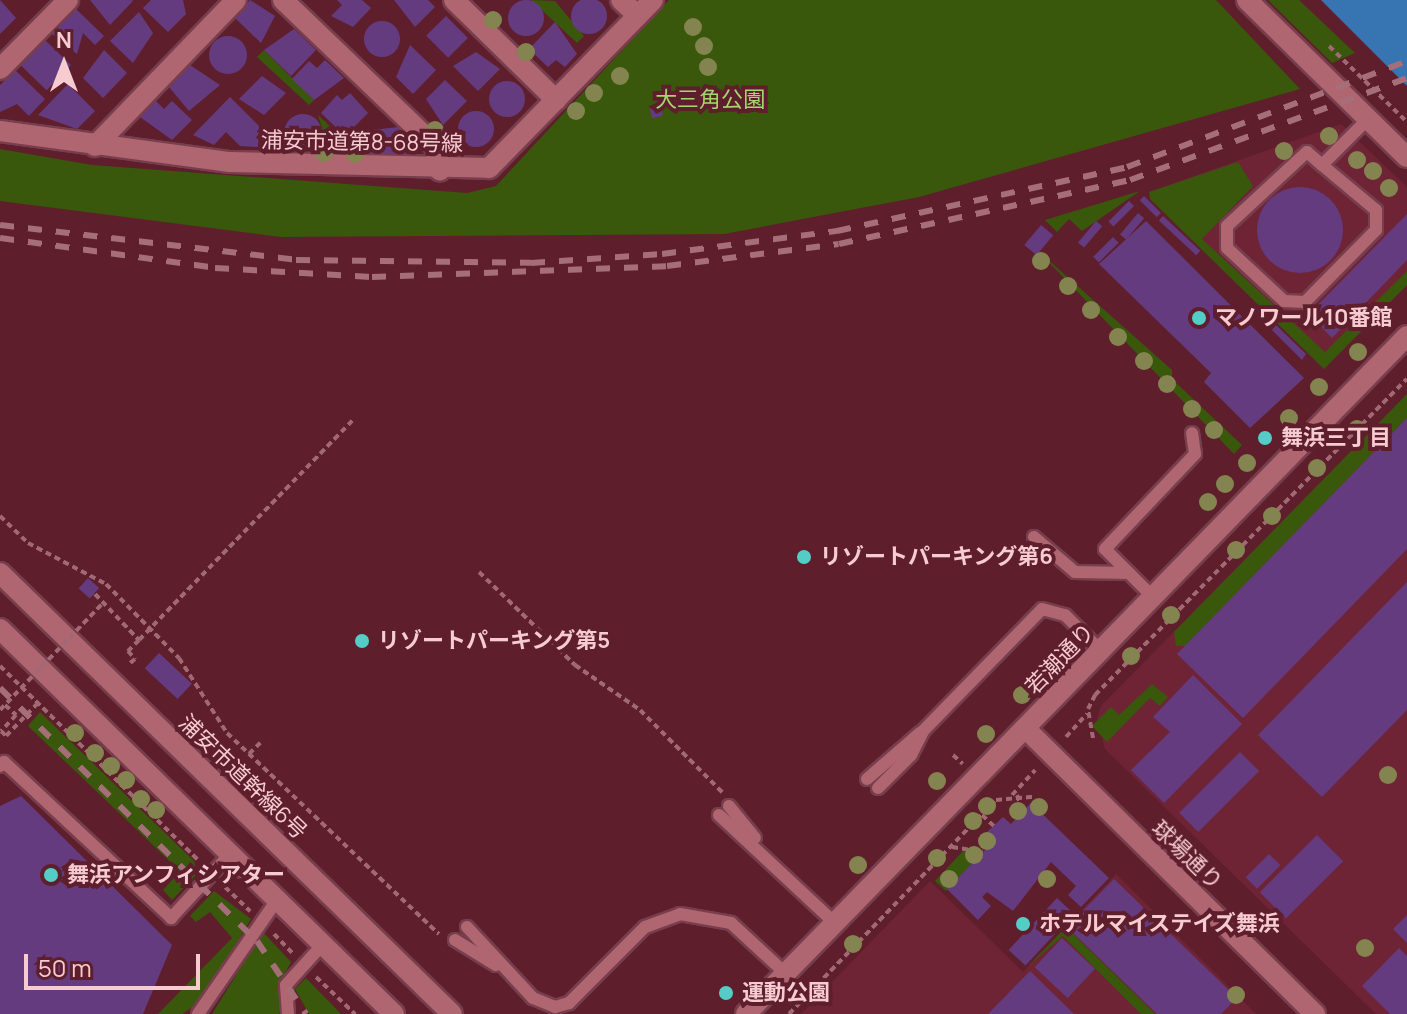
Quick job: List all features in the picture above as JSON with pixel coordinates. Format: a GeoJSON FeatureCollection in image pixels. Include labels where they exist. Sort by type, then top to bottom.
{"type":"FeatureCollection","features":[{"type":"Feature","properties":{"kind":"street"},"geometry":{"type":"LineString","coordinates":[[0,69],[68,0]]}},
{"type":"Feature","properties":{"kind":"street"},"geometry":{"type":"LineString","coordinates":[[95,146],[236,0]]}},
{"type":"Feature","properties":{"kind":"street"},"geometry":{"type":"LineString","coordinates":[[283,0],[435,146],[440,171]]}},
{"type":"Feature","properties":{"kind":"street"},"geometry":{"type":"LineString","coordinates":[[454,0],[556,100]]}},
{"type":"Feature","properties":{"kind":"street"},"geometry":{"type":"LineString","coordinates":[[621,0],[638,16]]}},
{"type":"Feature","properties":{"kind":"street","name":"浦安市道第8-68号線"},"geometry":{"type":"LineString","coordinates":[[0,131],[230,162],[440,171],[489,168],[653,0]]}},
{"type":"Feature","properties":{"kind":"street"},"geometry":{"type":"LineString","coordinates":[[1247,0],[1407,157]]}},
{"type":"Feature","properties":{"kind":"street","name":"若潮通り"},"geometry":{"type":"LineString","coordinates":[[746,1014],[1407,336]]}},
{"type":"Feature","properties":{"kind":"street","name":"浦安市道幹線6号"},"geometry":{"type":"LineString","coordinates":[[0,573],[452,1014]]}},
{"type":"Feature","properties":{"kind":"street"},"geometry":{"type":"LineString","coordinates":[[0,629],[394,1014]]}},
{"type":"Feature","properties":{"kind":"street","name":"球場通り"},"geometry":{"type":"LineString","coordinates":[[1026,729],[1315,1014]]}},
{"type":"Feature","properties":{"kind":"lane"},"geometry":{"type":"LineString","coordinates":[[1322,165],[1368,119]]}},
{"type":"Feature","properties":{"kind":"lane"},"geometry":{"type":"LineString","coordinates":[[1307,152],[1322,165],[1376,210],[1376,230],[1305,302],[1284,301],[1227,248],[1227,226],[1307,152]]}},
{"type":"Feature","properties":{"kind":"lane"},"geometry":{"type":"LineString","coordinates":[[1154,598],[1105,549],[1195,454],[1192,433]]}},
{"type":"Feature","properties":{"kind":"lane"},"geometry":{"type":"LineString","coordinates":[[1034,537],[1075,572],[1129,573]]}},
{"type":"Feature","properties":{"kind":"lane"},"geometry":{"type":"LineString","coordinates":[[867,779],[923,731],[1042,609],[1065,615],[1101,651]]}},
{"type":"Feature","properties":{"kind":"lane"},"geometry":{"type":"LineString","coordinates":[[878,788],[911,755],[923,731]]}},
{"type":"Feature","properties":{"kind":"lane"},"geometry":{"type":"LineString","coordinates":[[0,766],[4,762],[171,918],[230,854]]}},
{"type":"Feature","properties":{"kind":"lane"},"geometry":{"type":"LineString","coordinates":[[726,807],[835,923]]}},
{"type":"Feature","properties":{"kind":"lane"},"geometry":{"type":"LineString","coordinates":[[201,1013],[259,920],[277,900]]}},
{"type":"Feature","properties":{"kind":"lane"},"geometry":{"type":"LineString","coordinates":[[467,927],[542,1004],[569,1003],[645,927],[680,914],[731,923],[786,974]]}},
{"type":"Feature","properties":{"kind":"lane"},"geometry":{"type":"LineString","coordinates":[[450,940],[512,975]]}},
{"type":"Feature","properties":{"kind":"lane"},"geometry":{"type":"LineString","coordinates":[[288,1014],[286,985],[323,944]]}},
{"type":"Feature","properties":{"kind":"path"},"geometry":{"type":"LineString","coordinates":[[1315,33],[1407,122]]}},
{"type":"Feature","properties":{"kind":"path"},"geometry":{"type":"LineString","coordinates":[[1093,738],[1088,709],[1095,695],[1407,379]]}},
{"type":"Feature","properties":{"kind":"path"},"geometry":{"type":"LineString","coordinates":[[129,664],[135,659],[128,651],[137,638],[353,420]]}},
{"type":"Feature","properties":{"kind":"path"},"geometry":{"type":"LineString","coordinates":[[0,516],[28,543],[106,584],[149,628],[249,754],[450,940]]}},
{"type":"Feature","properties":{"kind":"path"},"geometry":{"type":"LineString","coordinates":[[479,572],[575,665],[640,710],[726,807]]}},
{"type":"Feature","properties":{"kind":"path"},"geometry":{"type":"LineString","coordinates":[[95,594],[137,638]]}},
{"type":"Feature","properties":{"kind":"path"},"geometry":{"type":"LineString","coordinates":[[0,710],[103,603]]}},
{"type":"Feature","properties":{"kind":"path"},"geometry":{"type":"LineString","coordinates":[[0,666],[355,1014]]}},
{"type":"Feature","properties":{"kind":"path"},"geometry":{"type":"LineString","coordinates":[[0,677],[5,671]]}},
{"type":"Feature","properties":{"kind":"path"},"geometry":{"type":"LineString","coordinates":[[5,705],[16,715],[1,731],[6,736],[38,704]]}},
{"type":"Feature","properties":{"kind":"path"},"geometry":{"type":"LineString","coordinates":[[249,754],[262,741]]}},
{"type":"Feature","properties":{"kind":"path"},"geometry":{"type":"LineString","coordinates":[[1017,795],[1023,812]]}},
{"type":"Feature","properties":{"kind":"path"},"geometry":{"type":"LineString","coordinates":[[789,1014],[996,800],[1017,795],[1034,797]]}},
{"type":"Feature","properties":{"kind":"path"},"geometry":{"type":"LineString","coordinates":[[982,815],[994,826]]}},
{"type":"Feature","properties":{"kind":"path"},"geometry":{"type":"LineString","coordinates":[[952,847],[983,852]]}},
{"type":"Feature","properties":{"kind":"shaded area"},"geometry":{"type":"Polygon","coordinates":[[[1341,124],[1407,187],[1407,285],[1324,369],[1149,192],[1341,124]]]}},
{"type":"Feature","properties":{"kind":"shaded area"},"geometry":{"type":"Polygon","coordinates":[[[1407,394],[1407,1014],[1376,1014],[1105,749],[1097,719],[1101,706],[1407,394]]]}},
{"type":"Feature","properties":{"kind":"shaded area"},"geometry":{"type":"Polygon","coordinates":[[[1116,874],[1256,1014],[801,1014],[930,881],[1023,972],[1116,874]]]}},
{"type":"Feature","properties":{"kind":"green space"},"geometry":{"type":"Polygon","coordinates":[[[531,0],[555,1],[584,36],[577,43],[531,0]]]}},
{"type":"Feature","properties":{"kind":"green space","name":"大三角公園"},"geometry":{"type":"Polygon","coordinates":[[[669,0],[1216,0],[1300,89],[919,197],[724,234],[281,237],[0,201],[0,149],[92,165],[467,193],[496,186],[669,0]]]}},
{"type":"Feature","properties":{"kind":"green space"},"geometry":{"type":"Polygon","coordinates":[[[1268,0],[1299,0],[1355,53],[1332,63],[1268,0]]]}},
{"type":"Feature","properties":{"kind":"green space"},"geometry":{"type":"Polygon","coordinates":[[[264,50],[314,100],[309,105],[257,57],[264,50]]]}},
{"type":"Feature","properties":{"kind":"green space"},"geometry":{"type":"Polygon","coordinates":[[[318,115],[346,141],[362,140],[362,155],[372,160],[317,157],[319,142],[326,141],[318,115]]]}},
{"type":"Feature","properties":{"kind":"green space"},"geometry":{"type":"Polygon","coordinates":[[[1238,162],[1253,186],[1202,239],[1325,352],[1407,271],[1407,285],[1324,369],[1150,199],[1149,192],[1238,162]]]}},
{"type":"Feature","properties":{"kind":"green space"},"geometry":{"type":"Polygon","coordinates":[[[1140,191],[1082,231],[1069,219],[1057,232],[1045,220],[1140,191]]]}},
{"type":"Feature","properties":{"kind":"green space"},"geometry":{"type":"Polygon","coordinates":[[[1037,250],[1172,370],[1172,379],[1242,445],[1234,454],[1037,250]]]}},
{"type":"Feature","properties":{"kind":"green space"},"geometry":{"type":"Polygon","coordinates":[[[1407,394],[1407,418],[1185,646],[1176,646],[1174,632],[1407,394]]]}},
{"type":"Feature","properties":{"kind":"green space"},"geometry":{"type":"Polygon","coordinates":[[[1152,684],[1168,697],[1160,706],[1150,698],[1107,742],[1092,726],[1111,707],[1119,715],[1152,684]]]}},
{"type":"Feature","properties":{"kind":"green space"},"geometry":{"type":"Polygon","coordinates":[[[40,712],[194,861],[197,874],[172,900],[163,890],[180,871],[28,726],[40,712]]]}},
{"type":"Feature","properties":{"kind":"green space"},"geometry":{"type":"Polygon","coordinates":[[[963,851],[982,853],[946,891],[935,881],[963,851]]]}},
{"type":"Feature","properties":{"kind":"green space"},"geometry":{"type":"Polygon","coordinates":[[[214,891],[251,919],[203,1000],[182,1014],[158,1014],[232,938],[210,912],[196,922],[190,916],[214,891]]]}},
{"type":"Feature","properties":{"kind":"green space"},"geometry":{"type":"Polygon","coordinates":[[[1066,927],[1155,1014],[1141,1014],[1063,936],[1027,967],[1066,927]]]}},
{"type":"Feature","properties":{"kind":"green space"},"geometry":{"type":"Polygon","coordinates":[[[263,932],[291,962],[279,984],[279,1014],[212,1014],[263,932]]]}},
{"type":"Feature","properties":{"kind":"green space"},"geometry":{"type":"Polygon","coordinates":[[[306,978],[341,1014],[309,1014],[295,989],[306,978]]]}},
{"type":"Feature","properties":{"kind":"water"},"geometry":{"type":"Polygon","coordinates":[[[1321,0],[1407,0],[1407,86],[1321,0]]]}},
{"type":"Feature","properties":{"kind":"building"},"geometry":{"type":"Polygon","coordinates":[[[589,-2],[602,3],[607,16],[602,29],[589,34],[576,29],[571,16],[576,3],[589,-2]]]}},
{"type":"Feature","properties":{"kind":"building"},"geometry":{"type":"Polygon","coordinates":[[[0,0],[16,18],[0,34],[0,0]]]}},
{"type":"Feature","properties":{"kind":"building"},"geometry":{"type":"Polygon","coordinates":[[[90,0],[132,0],[133,1],[110,25],[90,0]]]}},
{"type":"Feature","properties":{"kind":"building"},"geometry":{"type":"Polygon","coordinates":[[[151,0],[183,0],[186,14],[168,32],[143,8],[151,0]]]}},
{"type":"Feature","properties":{"kind":"building"},"geometry":{"type":"Polygon","coordinates":[[[250,0],[275,16],[261,43],[234,17],[250,0]]]}},
{"type":"Feature","properties":{"kind":"building"},"geometry":{"type":"Polygon","coordinates":[[[337,0],[362,0],[371,8],[353,27],[331,16],[342,5],[337,0]]]}},
{"type":"Feature","properties":{"kind":"building"},"geometry":{"type":"Polygon","coordinates":[[[394,0],[428,0],[435,7],[415,27],[394,0]]]}},
{"type":"Feature","properties":{"kind":"building"},"geometry":{"type":"Polygon","coordinates":[[[526,0],[539,5],[544,18],[539,31],[526,36],[513,31],[508,18],[513,5],[526,0]]]}},
{"type":"Feature","properties":{"kind":"building"},"geometry":{"type":"Polygon","coordinates":[[[76,9],[104,36],[95,45],[83,33],[77,54],[52,34],[76,9]]]}},
{"type":"Feature","properties":{"kind":"building"},"geometry":{"type":"Polygon","coordinates":[[[139,12],[153,33],[133,63],[110,41],[139,12]]]}},
{"type":"Feature","properties":{"kind":"building"},"geometry":{"type":"Polygon","coordinates":[[[446,16],[468,38],[448,58],[426,36],[446,16]]]}},
{"type":"Feature","properties":{"kind":"building"},"geometry":{"type":"Polygon","coordinates":[[[382,21],[395,26],[400,39],[395,52],[382,57],[369,52],[364,39],[369,26],[382,21]]]}},
{"type":"Feature","properties":{"kind":"building"},"geometry":{"type":"Polygon","coordinates":[[[555,22],[577,54],[565,67],[556,60],[548,67],[529,49],[555,22]]]}},
{"type":"Feature","properties":{"kind":"building"},"geometry":{"type":"Polygon","coordinates":[[[294,29],[316,50],[291,76],[264,50],[294,29]]]}},
{"type":"Feature","properties":{"kind":"building"},"geometry":{"type":"Polygon","coordinates":[[[228,36],[241,42],[247,55],[241,68],[228,74],[215,68],[209,55],[215,42],[228,36]]]}},
{"type":"Feature","properties":{"kind":"building"},"geometry":{"type":"Polygon","coordinates":[[[45,40],[71,65],[47,90],[21,65],[45,40]]]}},
{"type":"Feature","properties":{"kind":"building"},"geometry":{"type":"Polygon","coordinates":[[[410,45],[436,70],[413,94],[396,77],[410,45]]]}},
{"type":"Feature","properties":{"kind":"building"},"geometry":{"type":"Polygon","coordinates":[[[104,50],[127,73],[103,98],[83,78],[104,50]]]}},
{"type":"Feature","properties":{"kind":"building"},"geometry":{"type":"Polygon","coordinates":[[[476,52],[500,69],[478,91],[453,66],[476,52]]]}},
{"type":"Feature","properties":{"kind":"building"},"geometry":{"type":"Polygon","coordinates":[[[325,60],[344,78],[314,100],[292,79],[309,61],[317,68],[325,60]]]}},
{"type":"Feature","properties":{"kind":"building"},"geometry":{"type":"Polygon","coordinates":[[[190,65],[220,85],[189,111],[169,87],[190,65]]]}},
{"type":"Feature","properties":{"kind":"building"},"geometry":{"type":"Polygon","coordinates":[[[15,70],[45,99],[29,116],[17,104],[0,112],[0,85],[15,70]]]}},
{"type":"Feature","properties":{"kind":"building"},"geometry":{"type":"Polygon","coordinates":[[[262,76],[286,93],[264,115],[239,99],[262,76]]]}},
{"type":"Feature","properties":{"kind":"building"},"geometry":{"type":"Polygon","coordinates":[[[445,80],[467,101],[443,125],[426,99],[445,80]]]}},
{"type":"Feature","properties":{"kind":"building"},"geometry":{"type":"Polygon","coordinates":[[[507,81],[520,86],[525,99],[520,112],[507,117],[494,112],[489,99],[494,86],[507,81]]]}},
{"type":"Feature","properties":{"kind":"building"},"geometry":{"type":"Polygon","coordinates":[[[68,84],[95,111],[77,129],[38,115],[68,84]]]}},
{"type":"Feature","properties":{"kind":"building"},"geometry":{"type":"Polygon","coordinates":[[[350,93],[368,113],[345,136],[321,113],[337,95],[342,100],[350,93]]]}},
{"type":"Feature","properties":{"kind":"building"},"geometry":{"type":"Polygon","coordinates":[[[230,97],[259,126],[258,147],[240,146],[226,132],[214,145],[193,135],[230,97]]]}},
{"type":"Feature","properties":{"kind":"building"},"geometry":{"type":"Polygon","coordinates":[[[156,101],[164,109],[172,101],[192,120],[172,140],[140,117],[156,101]]]}},
{"type":"Feature","properties":{"kind":"building"},"geometry":{"type":"Polygon","coordinates":[[[660,104],[663,116],[652,118],[649,107],[660,104]]]}},
{"type":"Feature","properties":{"kind":"building"},"geometry":{"type":"Polygon","coordinates":[[[476,111],[489,116],[494,129],[489,142],[476,147],[463,142],[458,129],[463,116],[476,111]]]}},
{"type":"Feature","properties":{"kind":"building"},"geometry":{"type":"Polygon","coordinates":[[[303,114],[317,119],[322,133],[317,147],[303,152],[289,147],[284,133],[289,119],[303,114]]]}},
{"type":"Feature","properties":{"kind":"building"},"geometry":{"type":"Polygon","coordinates":[[[399,127],[407,156],[362,155],[362,131],[399,127]]]}},
{"type":"Feature","properties":{"kind":"building"},"geometry":{"type":"Polygon","coordinates":[[[1300,187],[1324,194],[1336,206],[1343,230],[1336,254],[1324,266],[1300,273],[1276,266],[1264,254],[1257,230],[1264,206],[1276,194],[1300,187]]]}},
{"type":"Feature","properties":{"kind":"building"},"geometry":{"type":"Polygon","coordinates":[[[1144,196],[1161,213],[1157,217],[1140,200],[1144,196]]]}},
{"type":"Feature","properties":{"kind":"building"},"geometry":{"type":"Polygon","coordinates":[[[1129,201],[1134,206],[1113,226],[1108,222],[1129,201]]]}},
{"type":"Feature","properties":{"kind":"building"},"geometry":{"type":"Polygon","coordinates":[[[1138,213],[1144,218],[1126,240],[1120,234],[1138,213]]]}},
{"type":"Feature","properties":{"kind":"building"},"geometry":{"type":"Polygon","coordinates":[[[1407,214],[1407,260],[1332,338],[1309,314],[1407,214]]]}},
{"type":"Feature","properties":{"kind":"building"},"geometry":{"type":"Polygon","coordinates":[[[1163,216],[1200,251],[1196,255],[1159,220],[1163,216]]]}},
{"type":"Feature","properties":{"kind":"building"},"geometry":{"type":"Polygon","coordinates":[[[1096,221],[1102,226],[1084,248],[1078,242],[1096,221]]]}},
{"type":"Feature","properties":{"kind":"building","name":"マノワール10番館"},"geometry":{"type":"Polygon","coordinates":[[[1146,221],[1304,378],[1250,428],[1204,382],[1211,373],[1099,264],[1146,221]]]}},
{"type":"Feature","properties":{"kind":"building"},"geometry":{"type":"Polygon","coordinates":[[[1041,225],[1053,235],[1037,255],[1024,245],[1041,225]]]}},
{"type":"Feature","properties":{"kind":"building"},"geometry":{"type":"Polygon","coordinates":[[[1113,237],[1119,243],[1099,262],[1093,257],[1113,237]]]}},
{"type":"Feature","properties":{"kind":"building"},"geometry":{"type":"Polygon","coordinates":[[[1276,325],[1306,354],[1302,360],[1272,330],[1276,325]]]}},
{"type":"Feature","properties":{"kind":"building"},"geometry":{"type":"Polygon","coordinates":[[[1407,418],[1407,549],[1243,718],[1177,654],[1407,418]]]}},
{"type":"Feature","properties":{"kind":"building"},"geometry":{"type":"Polygon","coordinates":[[[88,578],[99,588],[90,598],[79,588],[88,578]]]}},
{"type":"Feature","properties":{"kind":"building"},"geometry":{"type":"Polygon","coordinates":[[[1407,582],[1407,710],[1322,797],[1258,735],[1407,582]]]}},
{"type":"Feature","properties":{"kind":"building"},"geometry":{"type":"Polygon","coordinates":[[[159,653],[192,684],[178,699],[145,668],[159,653]]]}},
{"type":"Feature","properties":{"kind":"building"},"geometry":{"type":"Polygon","coordinates":[[[1193,675],[1242,724],[1164,803],[1131,770],[1170,732],[1153,717],[1193,675]]]}},
{"type":"Feature","properties":{"kind":"building"},"geometry":{"type":"Polygon","coordinates":[[[1240,752],[1259,771],[1198,832],[1179,813],[1240,752]]]}},
{"type":"Feature","properties":{"kind":"building","name":"舞浜アンフィシアター"},"geometry":{"type":"Polygon","coordinates":[[[21,796],[172,945],[143,1014],[0,1014],[0,806],[21,796]]]}},
{"type":"Feature","properties":{"kind":"building"},"geometry":{"type":"Polygon","coordinates":[[[1031,803],[1109,878],[1081,907],[1068,895],[1076,886],[1051,862],[1013,911],[987,892],[982,897],[991,906],[978,920],[947,889],[995,840],[986,833],[1003,817],[1011,824],[1031,803]]]}},
{"type":"Feature","properties":{"kind":"building"},"geometry":{"type":"Polygon","coordinates":[[[1317,835],[1343,861],[1286,918],[1260,892],[1317,835]]]}},
{"type":"Feature","properties":{"kind":"building"},"geometry":{"type":"Polygon","coordinates":[[[1269,854],[1280,865],[1257,889],[1246,877],[1269,854]]]}},
{"type":"Feature","properties":{"kind":"building"},"geometry":{"type":"Polygon","coordinates":[[[1114,879],[1237,998],[1221,1014],[1157,1014],[1067,927],[1114,879]]]}},
{"type":"Feature","properties":{"kind":"building"},"geometry":{"type":"Polygon","coordinates":[[[1057,898],[1074,914],[1025,966],[1009,950],[1057,898]]]}},
{"type":"Feature","properties":{"kind":"building"},"geometry":{"type":"Polygon","coordinates":[[[1407,915],[1407,943],[1393,929],[1407,915]]]}},
{"type":"Feature","properties":{"kind":"building"},"geometry":{"type":"Polygon","coordinates":[[[1062,938],[1095,969],[1068,998],[1035,967],[1062,938]]]}},
{"type":"Feature","properties":{"kind":"building"},"geometry":{"type":"Polygon","coordinates":[[[1399,948],[1407,956],[1407,1014],[1390,1014],[1362,986],[1399,948]]]}},
{"type":"Feature","properties":{"kind":"building"},"geometry":{"type":"Polygon","coordinates":[[[1030,971],[1074,1014],[988,1014],[1030,971]]]}},
{"type":"Feature","properties":{"kind":"railway"},"geometry":{"type":"LineString","coordinates":[[0,225],[296,260],[531,263],[662,254],[837,231],[1127,167],[1407,61]]}},
{"type":"Feature","properties":{"kind":"railway"},"geometry":{"type":"LineString","coordinates":[[0,238],[215,268],[372,277],[667,266],[839,244],[1130,180],[1407,78]]}},
{"type":"Feature","properties":{"kind":"railway"},"geometry":{"type":"LineString","coordinates":[[0,688],[257,941],[306,1014]]}},
{"type":"Feature","properties":{"kind":"place","name":"マノワール10番館"},"geometry":{"type":"Point","coordinates":[1199,318]}},
{"type":"Feature","properties":{"kind":"place","name":"舞浜三丁目"},"geometry":{"type":"Point","coordinates":[1265,438]}},
{"type":"Feature","properties":{"kind":"place","name":"リゾートパーキング第6"},"geometry":{"type":"Point","coordinates":[804,557]}},
{"type":"Feature","properties":{"kind":"place","name":"リゾートパーキング第5"},"geometry":{"type":"Point","coordinates":[362,641]}},
{"type":"Feature","properties":{"kind":"place","name":"舞浜アンフィシアター"},"geometry":{"type":"Point","coordinates":[51,875]}},
{"type":"Feature","properties":{"kind":"place","name":"ホテルマイステイズ舞浜"},"geometry":{"type":"Point","coordinates":[1023,924]}},
{"type":"Feature","properties":{"kind":"place","name":"運動公園"},"geometry":{"type":"Point","coordinates":[726,993]}}]}
